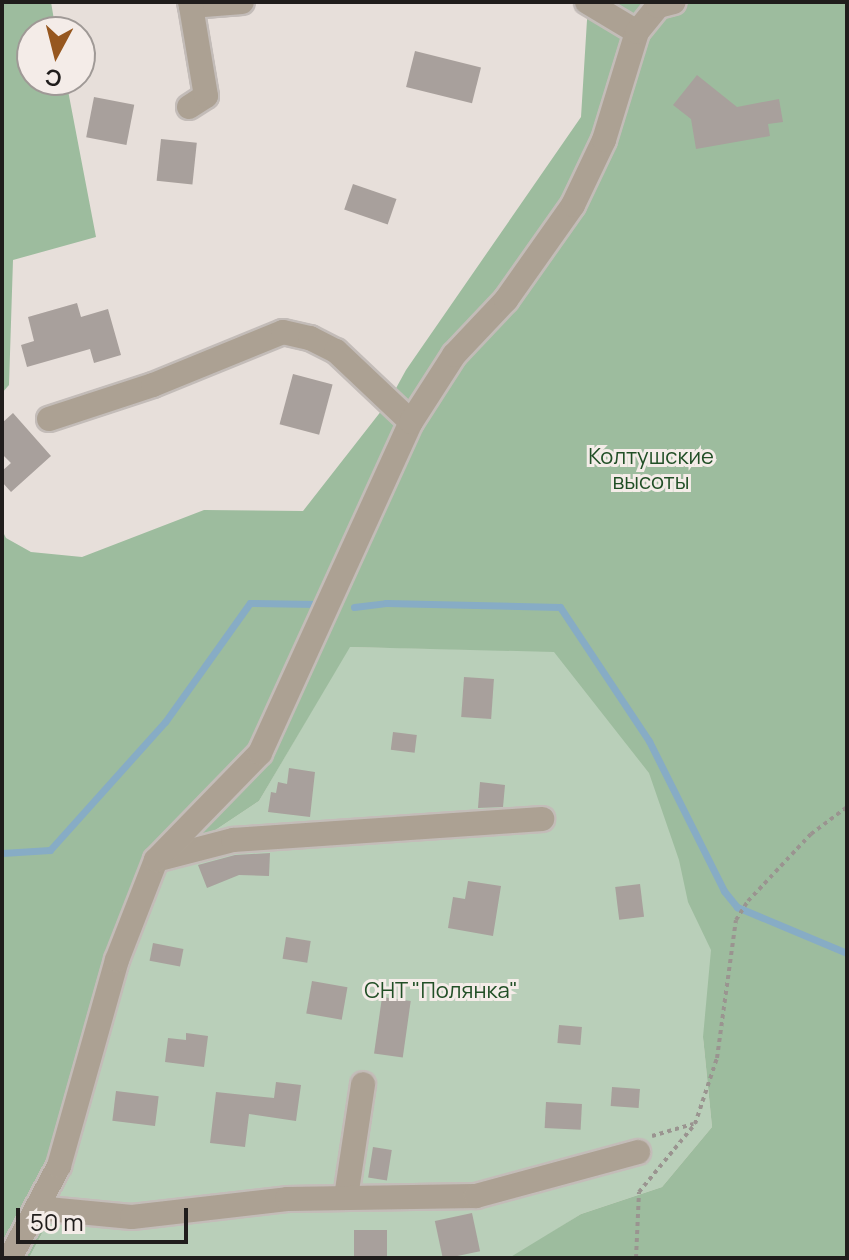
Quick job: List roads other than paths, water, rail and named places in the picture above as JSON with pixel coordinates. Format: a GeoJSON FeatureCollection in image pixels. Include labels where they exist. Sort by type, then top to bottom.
{"type":"FeatureCollection","features":[{"type":"Feature","properties":{"kind":"street"},"geometry":{"type":"LineString","coordinates":[[189,107],[206,96],[190,4],[242,2]]}},
{"type":"Feature","properties":{"kind":"street"},"geometry":{"type":"LineString","coordinates":[[587,2],[637,32]]}},
{"type":"Feature","properties":{"kind":"street"},"geometry":{"type":"LineString","coordinates":[[10,1258],[59,1166],[117,960],[156,860],[260,753],[411,422],[454,355],[506,300],[573,205],[604,140],[637,32],[658,6],[674,2]]}},
{"type":"Feature","properties":{"kind":"street"},"geometry":{"type":"LineString","coordinates":[[49,419],[153,385],[283,332],[310,338],[336,351],[411,422]]}},
{"type":"Feature","properties":{"kind":"street"},"geometry":{"type":"LineString","coordinates":[[156,860],[233,840],[542,819]]}},
{"type":"Feature","properties":{"kind":"street"},"geometry":{"type":"LineString","coordinates":[[346,1197],[363,1084]]}},
{"type":"Feature","properties":{"kind":"street"},"geometry":{"type":"LineString","coordinates":[[37,1208],[132,1217],[287,1199],[476,1196],[638,1152]]}},
{"type":"Feature","properties":{"kind":"waterway"},"geometry":{"type":"LineString","coordinates":[[2,853],[50,850],[165,722],[250,603],[316,604]]}},
{"type":"Feature","properties":{"kind":"waterway"},"geometry":{"type":"LineString","coordinates":[[354,607],[386,603],[560,607],[649,741],[724,891],[737,907],[847,953]]}},
{"type":"Feature","properties":{"kind":"park label","name":"Колтушские высоты"},"geometry":{"type":"Point","coordinates":[651,468]}},
{"type":"Feature","properties":{"kind":"park label","name":"СНТ \"Полянка\""},"geometry":{"type":"Point","coordinates":[441,991]}}]}
